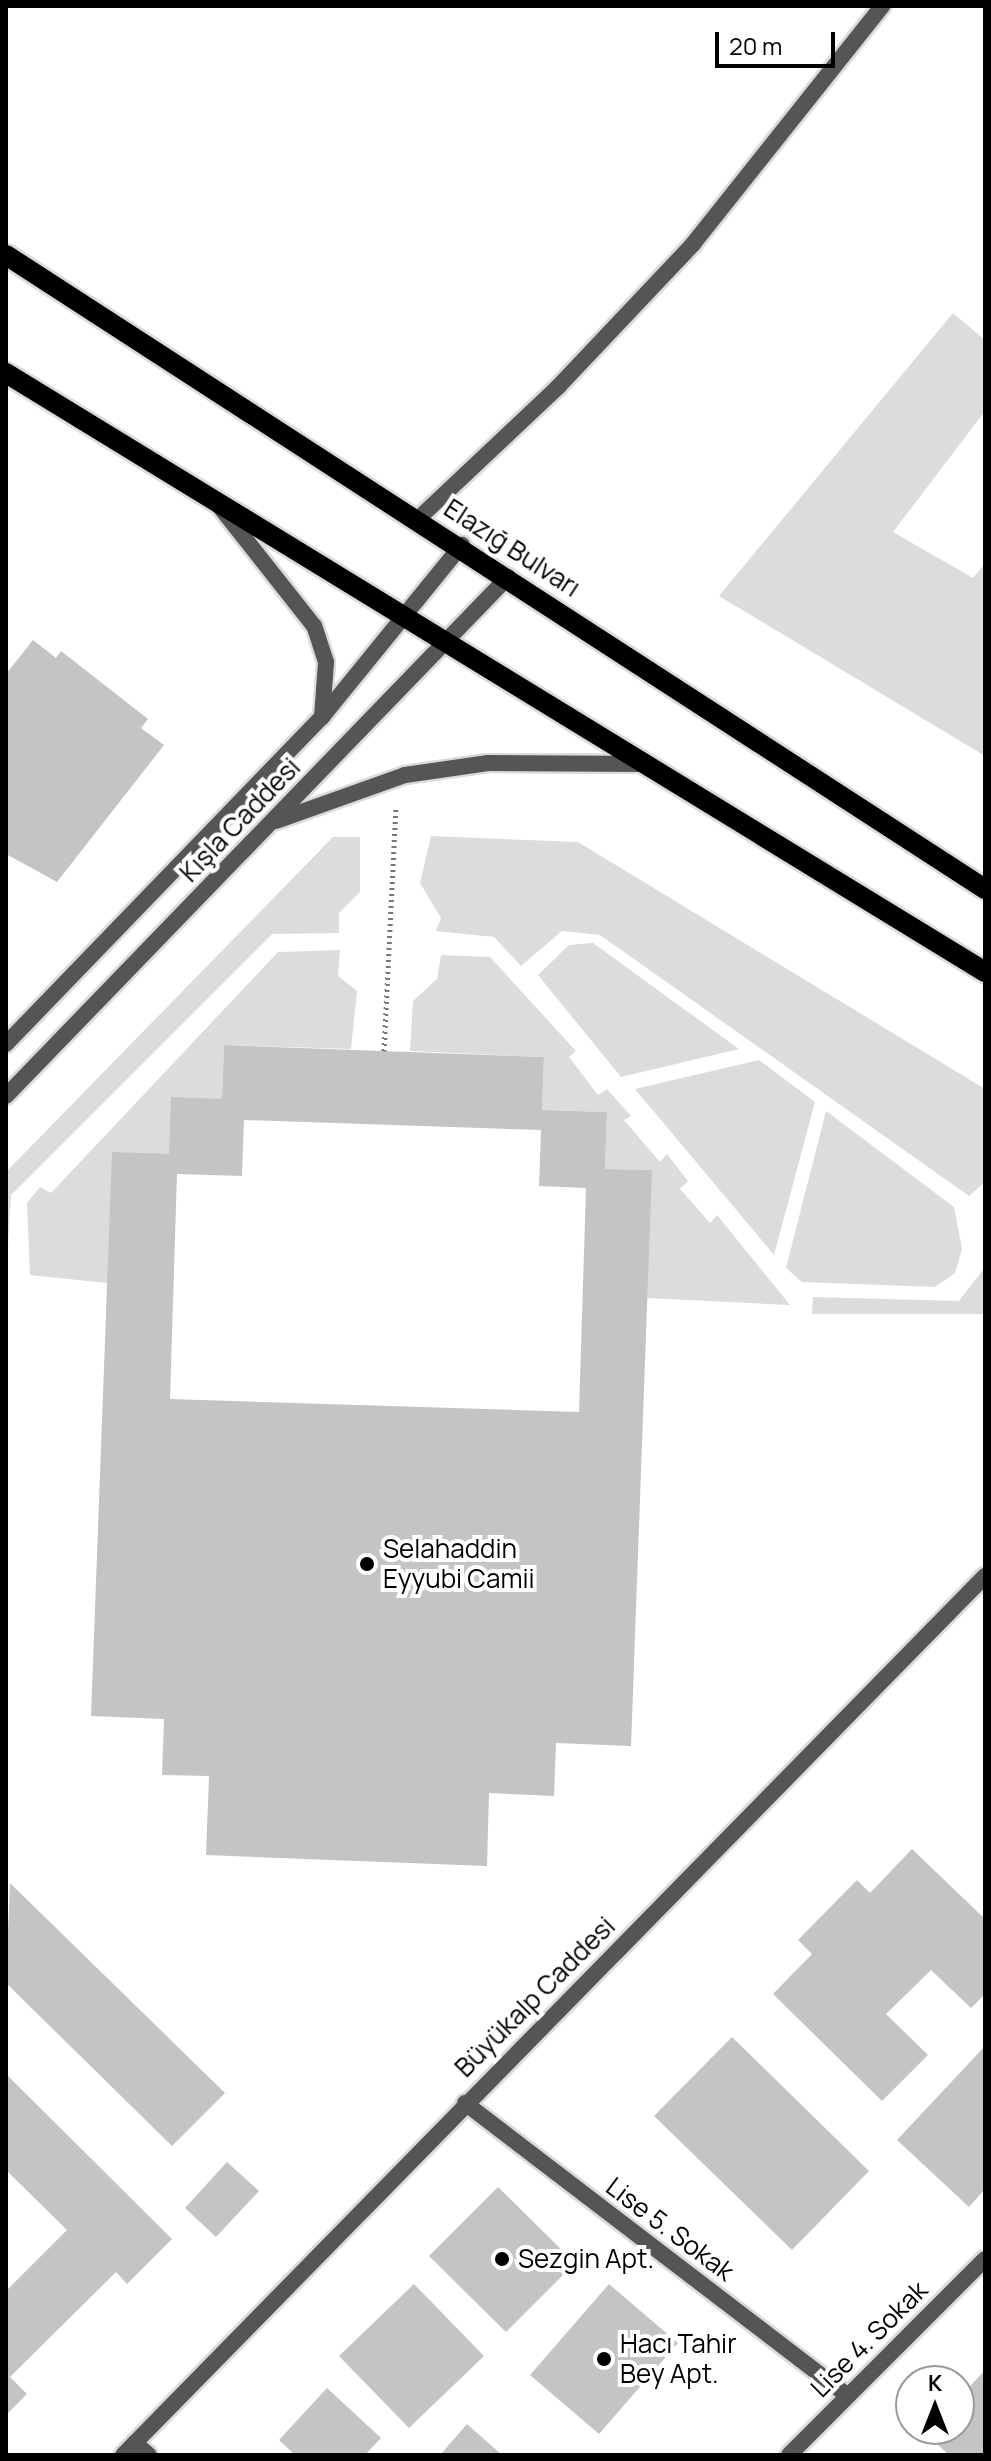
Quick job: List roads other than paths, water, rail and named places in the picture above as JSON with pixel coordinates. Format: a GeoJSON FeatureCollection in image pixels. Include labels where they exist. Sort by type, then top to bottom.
{"type":"FeatureCollection","features":[{"type":"Feature","properties":{"kind":"main road","name":"Elazığ Bulvarı"},"geometry":{"type":"LineString","coordinates":[[6,255],[462,545],[985,889]]}},
{"type":"Feature","properties":{"kind":"main road"},"geometry":{"type":"LineString","coordinates":[[6,373],[400,618],[985,972]]}},
{"type":"Feature","properties":{"kind":"street"},"geometry":{"type":"LineString","coordinates":[[419,518],[558,387],[693,244],[882,6]]}},
{"type":"Feature","properties":{"kind":"street"},"geometry":{"type":"LineString","coordinates":[[216,502],[314,626],[326,662],[322,717]]}},
{"type":"Feature","properties":{"kind":"street"},"geometry":{"type":"LineString","coordinates":[[6,1044],[322,717],[462,545]]}},
{"type":"Feature","properties":{"kind":"street","name":"Kışla Caddesi"},"geometry":{"type":"LineString","coordinates":[[6,1096],[508,577]]}},
{"type":"Feature","properties":{"kind":"street"},"geometry":{"type":"LineString","coordinates":[[270,823],[419,773],[488,763],[641,764]]}},
{"type":"Feature","properties":{"kind":"street","name":"Büyükalp Caddesi"},"geometry":{"type":"LineString","coordinates":[[129,2449],[985,1576]]}},
{"type":"Feature","properties":{"kind":"street","name":"Lise 5. Sokak"},"geometry":{"type":"LineString","coordinates":[[465,2103],[846,2394]]}},
{"type":"Feature","properties":{"kind":"street","name":"Lise 4. Sokak"},"geometry":{"type":"LineString","coordinates":[[789,2455],[846,2394],[985,2259]]}},
{"type":"Feature","properties":{"kind":"street"},"geometry":{"type":"LineString","coordinates":[[129,2449],[149,2455]]}},
{"type":"Feature","properties":{"kind":"place","name":"Selahaddin Eyyubi Camii"},"geometry":{"type":"Point","coordinates":[367,1564]}},
{"type":"Feature","properties":{"kind":"place","name":"Sezgin Apt."},"geometry":{"type":"Point","coordinates":[502,2259]}},
{"type":"Feature","properties":{"kind":"place","name":"Hacı Tahir Bey Apt."},"geometry":{"type":"Point","coordinates":[604,2359]}}]}
